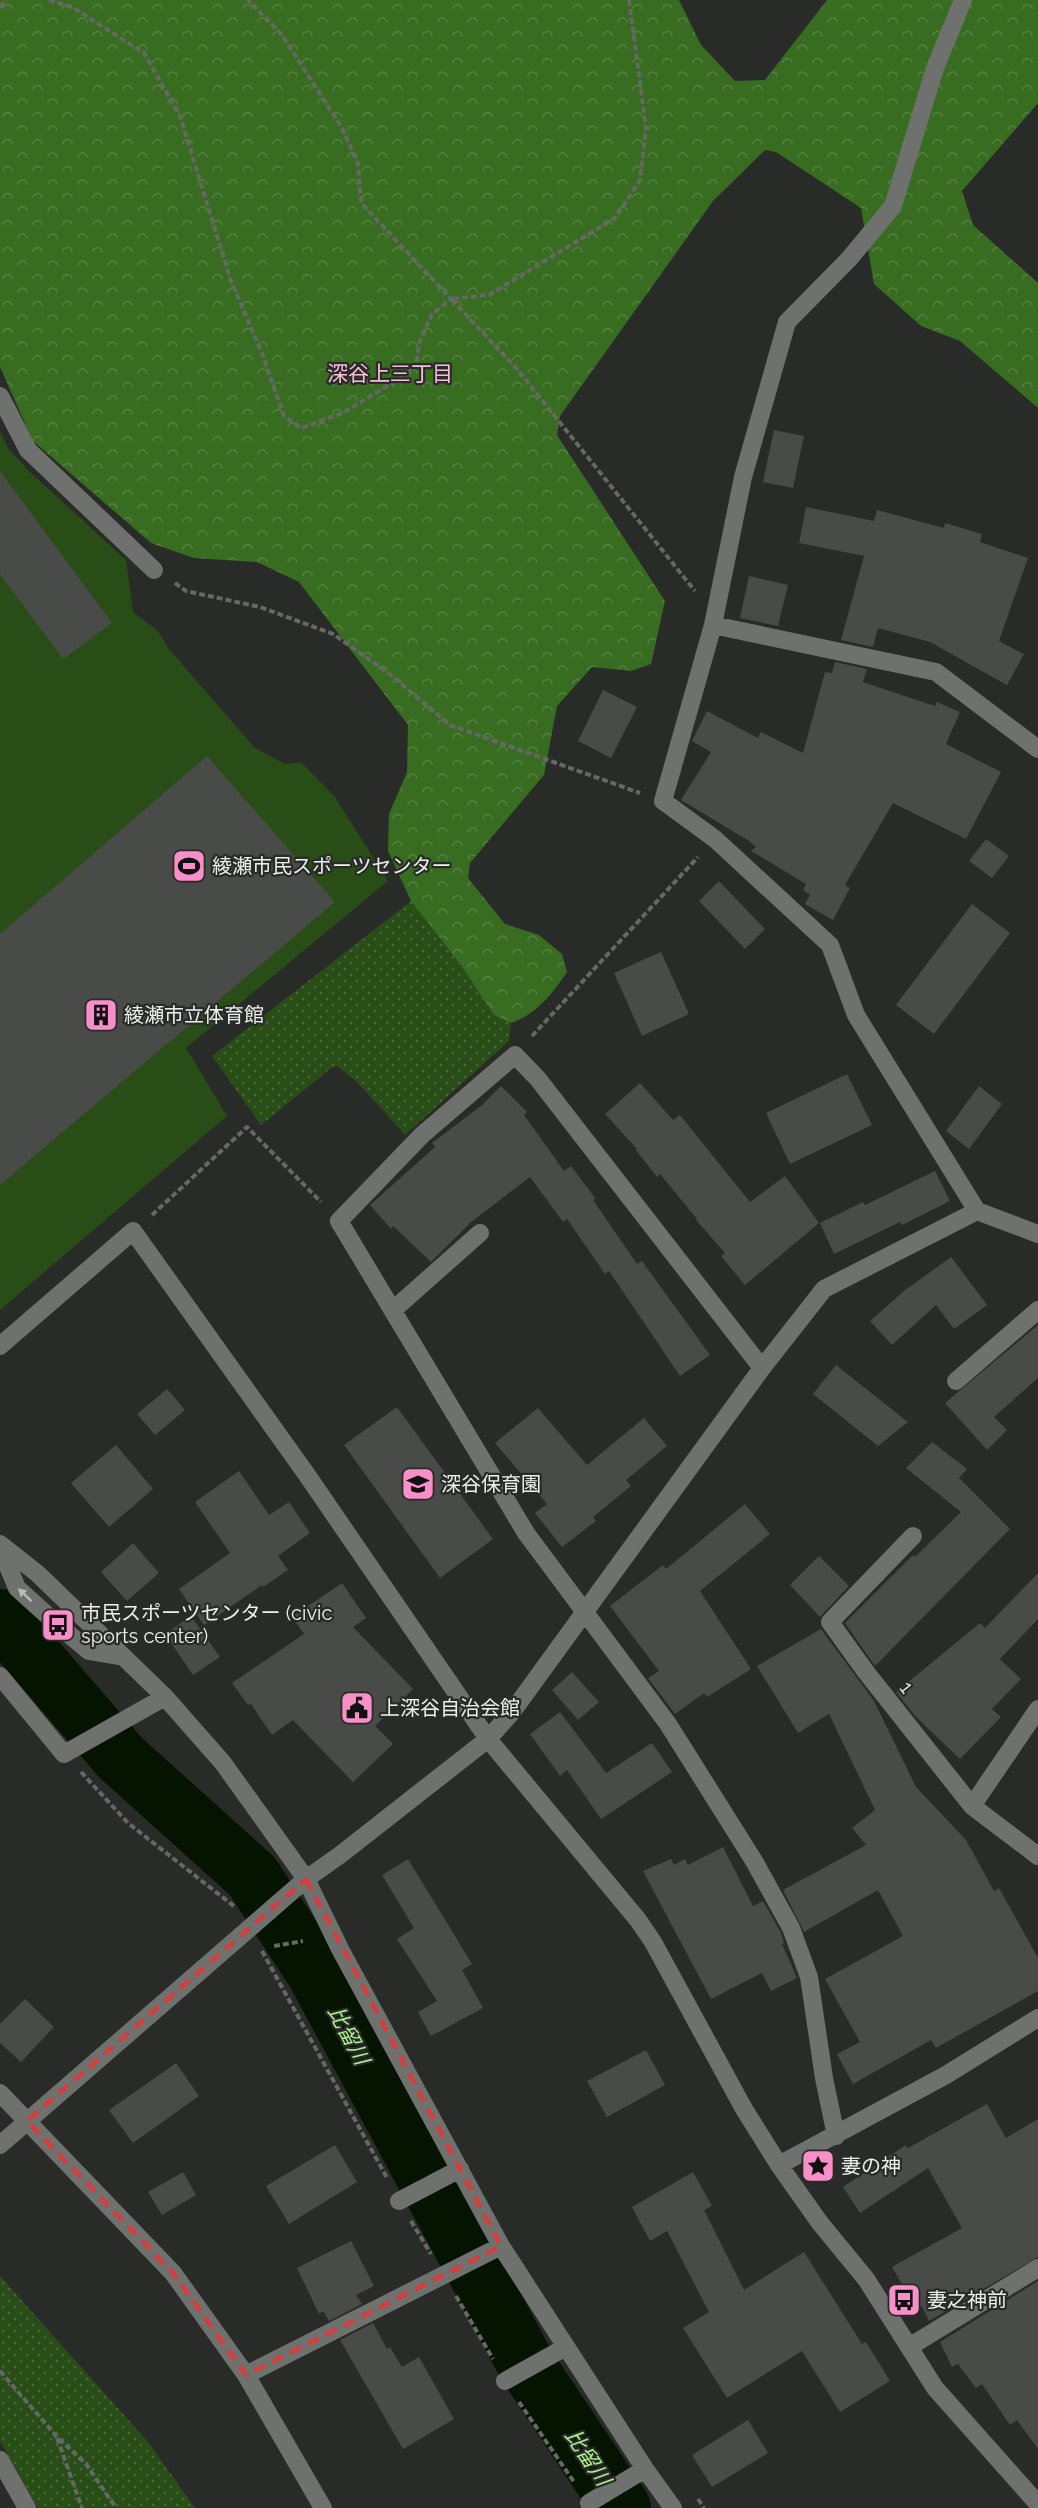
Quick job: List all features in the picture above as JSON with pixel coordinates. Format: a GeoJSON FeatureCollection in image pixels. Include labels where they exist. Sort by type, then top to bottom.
{"type":"FeatureCollection","features":[{"type":"Feature","properties":{"kind":"street"},"geometry":{"type":"LineString","coordinates":[[963,0],[935,68],[893,206],[849,259],[787,322],[743,477],[713,625],[663,801],[716,839],[830,945],[856,1015],[977,1211],[1038,1234]]}},
{"type":"Feature","properties":{"kind":"street"},"geometry":{"type":"LineString","coordinates":[[0,396],[28,450],[154,570]]}},
{"type":"Feature","properties":{"kind":"street"},"geometry":{"type":"LineString","coordinates":[[713,625],[936,672],[1038,749]]}},
{"type":"Feature","properties":{"kind":"street"},"geometry":{"type":"LineString","coordinates":[[762,1368],[538,1079],[515,1054],[422,1135],[339,1221],[526,1533],[668,1724],[754,1861],[791,1928],[809,1977],[824,2078],[836,2136]]}},
{"type":"Feature","properties":{"kind":"street"},"geometry":{"type":"LineString","coordinates":[[0,2145],[287,1894],[488,1739],[512,1712],[762,1368],[824,1289],[977,1211]]}},
{"type":"Feature","properties":{"kind":"street"},"geometry":{"type":"LineString","coordinates":[[0,1346],[134,1231],[307,1475],[488,1739],[638,1920],[653,1942],[744,2109],[779,2165],[820,2223],[866,2279],[935,2388],[1038,2504]]}},
{"type":"Feature","properties":{"kind":"street"},"geometry":{"type":"LineString","coordinates":[[393,1310],[480,1233]]}},
{"type":"Feature","properties":{"kind":"street"},"geometry":{"type":"LineString","coordinates":[[956,1381],[1038,1310]]}},
{"type":"Feature","properties":{"kind":"street","name":"1"},"geometry":{"type":"LineString","coordinates":[[913,1536],[830,1622],[866,1672],[972,1806],[1038,1856]]}},
{"type":"Feature","properties":{"kind":"street"},"geometry":{"type":"LineString","coordinates":[[0,1546],[38,1574],[165,1697],[223,1763],[306,1879],[452,2173],[493,2250],[566,2347],[673,2508]]}},
{"type":"Feature","properties":{"kind":"street"},"geometry":{"type":"LineString","coordinates":[[0,1676],[72,1749],[165,1697]]}},
{"type":"Feature","properties":{"kind":"street"},"geometry":{"type":"LineString","coordinates":[[972,1806],[1038,1709]]}},
{"type":"Feature","properties":{"kind":"street"},"geometry":{"type":"LineString","coordinates":[[779,2165],[946,2075],[1038,2018]]}},
{"type":"Feature","properties":{"kind":"street"},"geometry":{"type":"LineString","coordinates":[[0,2093],[173,2273],[246,2375],[323,2508]]}},
{"type":"Feature","properties":{"kind":"street"},"geometry":{"type":"LineString","coordinates":[[399,2201],[452,2173]]}},
{"type":"Feature","properties":{"kind":"street"},"geometry":{"type":"LineString","coordinates":[[246,2375],[493,2250]]}},
{"type":"Feature","properties":{"kind":"street"},"geometry":{"type":"LineString","coordinates":[[909,2347],[1038,2268]]}},
{"type":"Feature","properties":{"kind":"street"},"geometry":{"type":"LineString","coordinates":[[505,2381],[566,2347]]}},
{"type":"Feature","properties":{"kind":"street"},"geometry":{"type":"LineString","coordinates":[[0,2460],[27,2508]]}},
{"type":"Feature","properties":{"kind":"street"},"geometry":{"type":"LineString","coordinates":[[589,2503],[645,2469]]}},
{"type":"Feature","properties":{"kind":"path"},"geometry":{"type":"LineString","coordinates":[[0,7],[7,0]]}},
{"type":"Feature","properties":{"kind":"path"},"geometry":{"type":"LineString","coordinates":[[49,0],[72,7],[144,53],[180,116],[231,281],[262,353],[284,416],[302,428],[343,413],[415,369],[420,340],[432,314],[451,299],[489,295],[615,218],[640,180],[646,128],[629,0]]}},
{"type":"Feature","properties":{"kind":"path"},"geometry":{"type":"LineString","coordinates":[[248,0],[282,35],[342,128],[358,164],[361,203],[517,369],[696,592]]}},
{"type":"Feature","properties":{"kind":"path"},"geometry":{"type":"LineString","coordinates":[[154,570],[186,591],[260,607],[333,634],[387,672],[450,725],[663,801]]}},
{"type":"Feature","properties":{"kind":"path"},"geometry":{"type":"LineString","coordinates":[[515,1054],[561,1002],[716,839]]}},
{"type":"Feature","properties":{"kind":"path"},"geometry":{"type":"LineString","coordinates":[[134,1231],[247,1127],[339,1221]]}},
{"type":"Feature","properties":{"kind":"path"},"geometry":{"type":"LineString","coordinates":[[72,1749],[128,1823],[237,1911]]}},
{"type":"Feature","properties":{"kind":"path"},"geometry":{"type":"LineString","coordinates":[[274,1946],[303,1941]]}},
{"type":"Feature","properties":{"kind":"path"},"geometry":{"type":"LineString","coordinates":[[260,1948],[399,2201],[505,2381],[589,2503]]}},
{"type":"Feature","properties":{"kind":"path"},"geometry":{"type":"LineString","coordinates":[[0,2371],[57,2437],[86,2464],[116,2508]]}},
{"type":"Feature","properties":{"kind":"path"},"geometry":{"type":"LineString","coordinates":[[57,2437],[82,2508]]}},
{"type":"Feature","properties":{"kind":"path"},"geometry":{"type":"LineString","coordinates":[[697,2499],[704,2508]]}},
{"type":"Feature","properties":{"kind":"highlighted area"},"geometry":{"type":"Polygon","coordinates":[[[306,1879],[501,2246],[246,2375],[173,2273],[27,2121],[306,1879]]]}},
{"type":"Feature","properties":{"kind":"green space"},"geometry":{"type":"Polygon","coordinates":[[[0,0],[679,0],[701,45],[735,81],[765,80],[827,0],[1038,0],[1038,103],[962,191],[973,225],[1038,283],[1038,408],[960,341],[921,326],[874,284],[861,208],[776,152],[765,150],[713,201],[560,416],[557,435],[665,601],[651,664],[631,671],[592,667],[557,706],[544,775],[470,863],[468,878],[505,924],[539,935],[562,954],[567,972],[556,988],[536,1009],[520,1019],[511,1023],[494,1015],[460,964],[411,901],[388,851],[389,814],[407,772],[408,725],[299,582],[257,562],[194,558],[151,543],[33,441],[0,367],[0,0]]]}},
{"type":"Feature","properties":{"kind":"green space","name":"綾瀬市民スポーツセンター"},"geometry":{"type":"Polygon","coordinates":[[[0,431],[8,448],[28,470],[126,560],[133,612],[158,631],[169,649],[255,748],[285,764],[301,762],[335,797],[388,881],[186,1048],[227,1116],[0,1310],[0,431]]]}},
{"type":"Feature","properties":{"kind":"green space"},"geometry":{"type":"Polygon","coordinates":[[[411,901],[460,964],[494,1015],[511,1023],[509,1041],[405,1135],[358,1083],[337,1066],[330,1069],[261,1125],[212,1056],[411,901]]]}},
{"type":"Feature","properties":{"kind":"green space"},"geometry":{"type":"Polygon","coordinates":[[[0,2276],[148,2442],[195,2508],[38,2508],[0,2441],[0,2276]]]}},
{"type":"Feature","properties":{"kind":"building"},"geometry":{"type":"Polygon","coordinates":[[[774,430],[804,436],[793,488],[763,482],[774,430]]]}},
{"type":"Feature","properties":{"kind":"building"},"geometry":{"type":"Polygon","coordinates":[[[0,471],[112,623],[63,659],[0,574],[0,471]]]}},
{"type":"Feature","properties":{"kind":"building"},"geometry":{"type":"Polygon","coordinates":[[[806,507],[874,521],[877,510],[944,528],[945,523],[982,534],[980,542],[1028,558],[999,641],[1024,654],[1007,685],[930,642],[878,628],[873,647],[841,640],[864,556],[799,543],[806,507]]]}},
{"type":"Feature","properties":{"kind":"building"},"geometry":{"type":"Polygon","coordinates":[[[749,576],[788,585],[778,626],[740,618],[749,576]]]}},
{"type":"Feature","properties":{"kind":"building"},"geometry":{"type":"Polygon","coordinates":[[[835,662],[867,669],[863,682],[935,706],[937,702],[960,712],[946,744],[1001,772],[966,839],[893,803],[845,885],[850,888],[833,920],[805,904],[810,895],[803,890],[806,884],[751,851],[756,847],[749,841],[681,800],[711,752],[692,741],[707,711],[758,738],[761,732],[803,753],[825,672],[832,673],[835,662]]]}},
{"type":"Feature","properties":{"kind":"building"},"geometry":{"type":"Polygon","coordinates":[[[603,690],[637,707],[611,758],[578,741],[603,690]]]}},
{"type":"Feature","properties":{"kind":"building","name":"綾瀬市立体育館"},"geometry":{"type":"Polygon","coordinates":[[[207,756],[335,902],[0,1185],[0,934],[207,756]]]}},
{"type":"Feature","properties":{"kind":"building"},"geometry":{"type":"Polygon","coordinates":[[[986,839],[1009,856],[992,878],[969,861],[986,839]]]}},
{"type":"Feature","properties":{"kind":"building"},"geometry":{"type":"Polygon","coordinates":[[[719,881],[765,929],[745,949],[699,901],[719,881]]]}},
{"type":"Feature","properties":{"kind":"building"},"geometry":{"type":"Polygon","coordinates":[[[972,904],[1010,933],[934,1034],[896,1005],[972,904]]]}},
{"type":"Feature","properties":{"kind":"building"},"geometry":{"type":"Polygon","coordinates":[[[661,952],[689,1014],[642,1036],[614,973],[661,952]]]}},
{"type":"Feature","properties":{"kind":"building"},"geometry":{"type":"Polygon","coordinates":[[[847,1074],[872,1125],[790,1164],[766,1113],[847,1074]]]}},
{"type":"Feature","properties":{"kind":"building"},"geometry":{"type":"Polygon","coordinates":[[[640,1083],[673,1120],[680,1115],[750,1202],[785,1176],[819,1223],[745,1285],[721,1256],[725,1253],[660,1174],[657,1177],[637,1149],[605,1114],[640,1083]]]}},
{"type":"Feature","properties":{"kind":"building"},"geometry":{"type":"Polygon","coordinates":[[[501,1086],[527,1112],[524,1115],[564,1171],[571,1166],[595,1198],[593,1200],[637,1264],[642,1261],[710,1355],[680,1376],[609,1271],[605,1274],[567,1219],[563,1222],[530,1177],[470,1223],[431,1262],[393,1226],[391,1229],[370,1205],[435,1147],[432,1143],[482,1105],[501,1086]]]}},
{"type":"Feature","properties":{"kind":"building"},"geometry":{"type":"Polygon","coordinates":[[[979,1086],[1002,1104],[969,1149],[946,1131],[979,1086]]]}},
{"type":"Feature","properties":{"kind":"building"},"geometry":{"type":"Polygon","coordinates":[[[935,1171],[950,1201],[902,1225],[900,1222],[834,1254],[820,1223],[863,1202],[865,1205],[935,1171]]]}},
{"type":"Feature","properties":{"kind":"building"},"geometry":{"type":"Polygon","coordinates":[[[951,1257],[987,1305],[954,1329],[936,1305],[892,1345],[870,1321],[904,1291],[951,1257]]]}},
{"type":"Feature","properties":{"kind":"building"},"geometry":{"type":"Polygon","coordinates":[[[1038,1325],[1038,1378],[994,1417],[1007,1430],[987,1450],[945,1403],[1038,1325]]]}},
{"type":"Feature","properties":{"kind":"building"},"geometry":{"type":"Polygon","coordinates":[[[836,1365],[908,1422],[878,1446],[813,1394],[836,1365]]]}},
{"type":"Feature","properties":{"kind":"building"},"geometry":{"type":"Polygon","coordinates":[[[167,1389],[185,1410],[155,1435],[137,1414],[167,1389]]]}},
{"type":"Feature","properties":{"kind":"building"},"geometry":{"type":"Polygon","coordinates":[[[397,1407],[493,1539],[440,1578],[344,1445],[397,1407]]]}},
{"type":"Feature","properties":{"kind":"building"},"geometry":{"type":"Polygon","coordinates":[[[538,1408],[587,1465],[644,1418],[667,1446],[626,1480],[631,1486],[593,1517],[596,1521],[562,1547],[535,1513],[547,1504],[495,1443],[538,1408]]]}},
{"type":"Feature","properties":{"kind":"building"},"geometry":{"type":"Polygon","coordinates":[[[932,1442],[967,1469],[959,1478],[1010,1529],[875,1666],[845,1623],[913,1555],[915,1557],[961,1512],[906,1468],[932,1442]]]}},
{"type":"Feature","properties":{"kind":"building"},"geometry":{"type":"Polygon","coordinates":[[[116,1445],[153,1489],[109,1527],[71,1483],[116,1445]]]}},
{"type":"Feature","properties":{"kind":"building"},"geometry":{"type":"Polygon","coordinates":[[[239,1471],[269,1515],[289,1502],[310,1533],[278,1556],[288,1570],[204,1625],[179,1589],[230,1553],[195,1502],[239,1471]]]}},
{"type":"Feature","properties":{"kind":"building"},"geometry":{"type":"Polygon","coordinates":[[[745,1504],[770,1534],[700,1591],[751,1669],[707,1697],[704,1693],[675,1714],[648,1678],[659,1671],[610,1606],[663,1565],[666,1569],[745,1504]]]}},
{"type":"Feature","properties":{"kind":"building"},"geometry":{"type":"Polygon","coordinates":[[[133,1543],[159,1573],[127,1601],[101,1572],[133,1543]]]}},
{"type":"Feature","properties":{"kind":"building"},"geometry":{"type":"Polygon","coordinates":[[[819,1556],[849,1586],[820,1617],[790,1585],[819,1556]]]}},
{"type":"Feature","properties":{"kind":"building"},"geometry":{"type":"Polygon","coordinates":[[[1038,1573],[1038,1619],[1000,1659],[1021,1679],[992,1709],[1001,1717],[960,1759],[916,1717],[896,1692],[980,1623],[985,1628],[1038,1573]]]}},
{"type":"Feature","properties":{"kind":"building"},"geometry":{"type":"Polygon","coordinates":[[[342,1583],[366,1618],[353,1627],[413,1689],[375,1726],[393,1744],[353,1782],[293,1720],[272,1735],[251,1704],[248,1705],[232,1683],[304,1634],[292,1617],[342,1583]]]}},
{"type":"Feature","properties":{"kind":"building"},"geometry":{"type":"Polygon","coordinates":[[[191,1616],[220,1657],[193,1675],[165,1634],[191,1616]]]}},
{"type":"Feature","properties":{"kind":"building"},"geometry":{"type":"Polygon","coordinates":[[[821,1629],[874,1701],[916,1787],[966,1840],[994,1891],[999,1888],[1038,1958],[1038,1991],[936,2048],[931,2040],[853,2084],[837,2054],[860,2042],[825,1979],[903,1936],[878,1890],[804,1932],[783,1890],[866,1845],[852,1828],[875,1810],[829,1714],[798,1733],[757,1666],[821,1629]]]}},
{"type":"Feature","properties":{"kind":"building"},"geometry":{"type":"Polygon","coordinates":[[[572,1672],[599,1702],[578,1720],[552,1690],[572,1672]]]}},
{"type":"Feature","properties":{"kind":"building"},"geometry":{"type":"Polygon","coordinates":[[[560,1712],[606,1773],[652,1743],[672,1772],[601,1819],[567,1770],[560,1776],[530,1734],[560,1712]]]}},
{"type":"Feature","properties":{"kind":"building"},"geometry":{"type":"Polygon","coordinates":[[[723,1847],[753,1906],[763,1901],[781,1933],[784,1943],[782,1944],[797,1978],[771,1991],[762,1973],[711,1999],[643,1871],[671,1859],[674,1865],[685,1859],[688,1865],[723,1847]]]}},
{"type":"Feature","properties":{"kind":"building"},"geometry":{"type":"Polygon","coordinates":[[[408,1859],[472,1964],[462,1970],[483,2008],[431,2036],[418,2012],[437,2001],[397,1939],[414,1928],[382,1875],[408,1859]]]}},
{"type":"Feature","properties":{"kind":"building"},"geometry":{"type":"Polygon","coordinates":[[[25,1999],[54,2027],[21,2062],[0,2043],[0,2024],[25,1999]]]}},
{"type":"Feature","properties":{"kind":"building"},"geometry":{"type":"Polygon","coordinates":[[[646,2050],[665,2085],[607,2117],[587,2081],[646,2050]]]}},
{"type":"Feature","properties":{"kind":"building"},"geometry":{"type":"Polygon","coordinates":[[[176,2063],[199,2096],[133,2143],[109,2110],[176,2063]]]}},
{"type":"Feature","properties":{"kind":"building"},"geometry":{"type":"Polygon","coordinates":[[[987,2104],[1006,2138],[1038,2119],[1038,2257],[929,2321],[922,2306],[916,2309],[892,2267],[962,2228],[928,2168],[860,2213],[843,2187],[906,2145],[908,2148],[987,2104]]]}},
{"type":"Feature","properties":{"kind":"building"},"geometry":{"type":"Polygon","coordinates":[[[335,2145],[357,2182],[289,2224],[266,2186],[335,2145]]]}},
{"type":"Feature","properties":{"kind":"building"},"geometry":{"type":"Polygon","coordinates":[[[183,2172],[196,2195],[162,2215],[148,2192],[183,2172]]]}},
{"type":"Feature","properties":{"kind":"building"},"geometry":{"type":"Polygon","coordinates":[[[693,2172],[712,2206],[704,2210],[744,2290],[804,2252],[862,2344],[866,2342],[890,2381],[840,2412],[802,2351],[727,2398],[683,2328],[709,2312],[667,2231],[650,2241],[632,2207],[693,2172]]]}},
{"type":"Feature","properties":{"kind":"building"},"geometry":{"type":"Polygon","coordinates":[[[351,2241],[374,2286],[356,2295],[362,2304],[329,2321],[323,2311],[319,2314],[297,2268],[351,2241]]]}},
{"type":"Feature","properties":{"kind":"building"},"geometry":{"type":"Polygon","coordinates":[[[1038,2281],[1038,2449],[1017,2420],[1010,2425],[982,2384],[976,2388],[958,2364],[952,2367],[940,2342],[1038,2281]]]}},
{"type":"Feature","properties":{"kind":"building"},"geometry":{"type":"Polygon","coordinates":[[[373,2323],[387,2349],[390,2347],[402,2367],[419,2357],[454,2419],[403,2449],[340,2340],[373,2323]]]}},
{"type":"Feature","properties":{"kind":"building"},"geometry":{"type":"Polygon","coordinates":[[[748,2420],[768,2453],[712,2487],[692,2455],[748,2420]]]}},
{"type":"Feature","properties":{"kind":"waterway","name":"比留川"},"geometry":{"type":"LineString","coordinates":[[0,1618],[121,1758],[252,1876],[315,1972],[527,2366],[622,2508]]}},
{"type":"Feature","properties":{"kind":"place","name":"綾瀬市民スポーツセンター"},"geometry":{"type":"Point","coordinates":[189,866]}},
{"type":"Feature","properties":{"kind":"place","name":"綾瀬市立体育館"},"geometry":{"type":"Point","coordinates":[101,1015]}},
{"type":"Feature","properties":{"kind":"place","name":"深谷保育園"},"geometry":{"type":"Point","coordinates":[418,1484]}},
{"type":"Feature","properties":{"kind":"place","name":"市民スポーツセンター (civic sports center)"},"geometry":{"type":"Point","coordinates":[58,1625]}},
{"type":"Feature","properties":{"kind":"place","name":"上深谷自治会館"},"geometry":{"type":"Point","coordinates":[357,1708]}},
{"type":"Feature","properties":{"kind":"place","name":"妻の神"},"geometry":{"type":"Point","coordinates":[818,2166]}},
{"type":"Feature","properties":{"kind":"place","name":"妻之神前"},"geometry":{"type":"Point","coordinates":[904,2300]}},
{"type":"Feature","properties":{"kind":"district","name":"深谷上三丁目"},"geometry":{"type":"Point","coordinates":[390,373]}}]}
